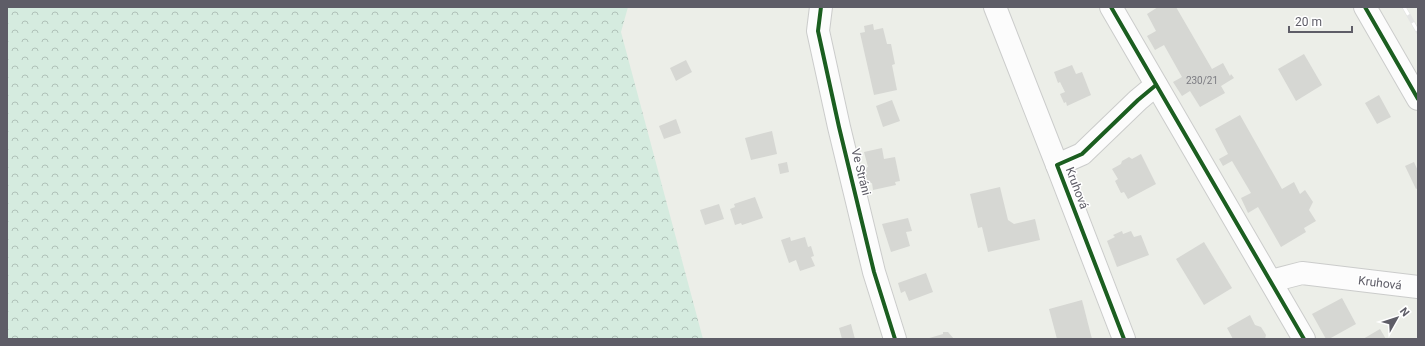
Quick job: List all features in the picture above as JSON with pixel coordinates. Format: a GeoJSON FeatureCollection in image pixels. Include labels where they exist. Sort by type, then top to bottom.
{"type":"FeatureCollection","features":[{"type":"Feature","properties":{"kind":"street","name":"Ve Stráni"},"geometry":{"type":"LineString","coordinates":[[821,7],[818,31],[826,68],[874,272],[895,339]]}},
{"type":"Feature","properties":{"kind":"street","name":"Kruhová"},"geometry":{"type":"LineString","coordinates":[[995,7],[1124,339]]}},
{"type":"Feature","properties":{"kind":"street"},"geometry":{"type":"LineString","coordinates":[[1112,7],[1304,339]]}},
{"type":"Feature","properties":{"kind":"street"},"geometry":{"type":"LineString","coordinates":[[1365,7],[1418,99]]}},
{"type":"Feature","properties":{"kind":"street","name":"Kruhová"},"geometry":{"type":"LineString","coordinates":[[1057,165],[1082,154],[1138,100],[1156,85]]}},
{"type":"Feature","properties":{"kind":"street","name":"Kruhová"},"geometry":{"type":"LineString","coordinates":[[1271,281],[1302,272],[1418,288]]}},
{"type":"Feature","properties":{"kind":"green space"},"geometry":{"type":"Polygon","coordinates":[[[7,7],[628,7],[621,32],[703,339],[7,339],[7,7]]]}},
{"type":"Feature","properties":{"kind":"building"},"geometry":{"type":"Polygon","coordinates":[[[1158,7],[1176,7],[1212,69],[1223,63],[1230,76],[1231,74],[1234,78],[1221,86],[1225,93],[1200,107],[1190,91],[1182,96],[1173,82],[1182,77],[1164,45],[1155,50],[1147,36],[1156,31],[1147,14],[1158,7]]]}},
{"type":"Feature","properties":{"kind":"building"},"geometry":{"type":"Polygon","coordinates":[[[873,24],[874,30],[883,28],[887,44],[891,44],[895,64],[892,65],[897,90],[874,95],[860,33],[865,32],[864,26],[873,24]]]}},
{"type":"Feature","properties":{"kind":"building"},"geometry":{"type":"Polygon","coordinates":[[[1304,54],[1322,85],[1296,101],[1278,69],[1304,54]]]}},
{"type":"Feature","properties":{"kind":"building"},"geometry":{"type":"Polygon","coordinates":[[[686,60],[692,72],[676,81],[670,68],[686,60]]]}},
{"type":"Feature","properties":{"kind":"building"},"geometry":{"type":"Polygon","coordinates":[[[1072,65],[1076,74],[1082,72],[1091,95],[1067,106],[1060,94],[1065,92],[1060,82],[1058,83],[1054,72],[1072,65]]]}},
{"type":"Feature","properties":{"kind":"building"},"geometry":{"type":"Polygon","coordinates":[[[1379,95],[1391,117],[1377,124],[1365,103],[1379,95]]]}},
{"type":"Feature","properties":{"kind":"building"},"geometry":{"type":"Polygon","coordinates":[[[892,100],[900,121],[883,127],[876,106],[892,100]]]}},
{"type":"Feature","properties":{"kind":"building"},"geometry":{"type":"Polygon","coordinates":[[[1240,115],[1282,189],[1294,182],[1300,194],[1305,190],[1313,202],[1309,210],[1316,221],[1304,228],[1306,232],[1281,247],[1258,207],[1248,213],[1241,198],[1251,193],[1232,161],[1223,166],[1219,159],[1228,154],[1215,129],[1240,115]]]}},
{"type":"Feature","properties":{"kind":"building"},"geometry":{"type":"Polygon","coordinates":[[[676,119],[681,133],[664,139],[659,126],[676,119]]]}},
{"type":"Feature","properties":{"kind":"building"},"geometry":{"type":"Polygon","coordinates":[[[772,131],[777,154],[751,160],[745,138],[772,131]]]}},
{"type":"Feature","properties":{"kind":"building"},"geometry":{"type":"Polygon","coordinates":[[[882,148],[884,159],[895,157],[900,181],[895,182],[896,185],[873,190],[872,183],[866,184],[862,169],[868,167],[864,152],[882,148]]]}},
{"type":"Feature","properties":{"kind":"building"},"geometry":{"type":"Polygon","coordinates":[[[1141,154],[1156,184],[1128,199],[1124,192],[1121,193],[1115,181],[1118,179],[1112,169],[1129,157],[1132,159],[1141,154]]]}},
{"type":"Feature","properties":{"kind":"building"},"geometry":{"type":"Polygon","coordinates":[[[787,162],[789,172],[780,174],[778,164],[787,162]]]}},
{"type":"Feature","properties":{"kind":"building"},"geometry":{"type":"Polygon","coordinates":[[[1414,162],[1418,171],[1418,188],[1416,189],[1405,166],[1414,162]]]}},
{"type":"Feature","properties":{"kind":"building"},"geometry":{"type":"Polygon","coordinates":[[[1000,187],[1008,220],[1014,224],[1035,219],[1040,240],[988,252],[982,227],[978,228],[970,194],[1000,187]]]}},
{"type":"Feature","properties":{"kind":"building"},"geometry":{"type":"Polygon","coordinates":[[[755,197],[763,218],[742,225],[741,223],[735,225],[730,209],[735,207],[734,204],[755,197]]]}},
{"type":"Feature","properties":{"kind":"building"},"geometry":{"type":"Polygon","coordinates":[[[719,204],[724,219],[705,225],[700,210],[719,204]]]}},
{"type":"Feature","properties":{"kind":"building"},"geometry":{"type":"Polygon","coordinates":[[[908,218],[912,231],[906,232],[910,246],[891,252],[882,224],[908,218]]]}},
{"type":"Feature","properties":{"kind":"building"},"geometry":{"type":"Polygon","coordinates":[[[1122,231],[1123,234],[1131,231],[1134,237],[1141,235],[1149,255],[1117,267],[1107,241],[1115,237],[1113,235],[1122,231]]]}},
{"type":"Feature","properties":{"kind":"building"},"geometry":{"type":"Polygon","coordinates":[[[790,237],[791,241],[805,237],[808,247],[811,246],[814,256],[811,257],[815,266],[800,271],[796,260],[789,263],[781,240],[790,237]]]}},
{"type":"Feature","properties":{"kind":"building"},"geometry":{"type":"Polygon","coordinates":[[[1204,242],[1232,288],[1204,305],[1176,259],[1204,242]]]}},
{"type":"Feature","properties":{"kind":"building"},"geometry":{"type":"Polygon","coordinates":[[[926,273],[933,292],[909,301],[905,291],[901,293],[898,283],[926,273]]]}},
{"type":"Feature","properties":{"kind":"building"},"geometry":{"type":"Polygon","coordinates":[[[1342,298],[1356,324],[1329,339],[1326,339],[1312,314],[1342,298]]]}},
{"type":"Feature","properties":{"kind":"building"},"geometry":{"type":"Polygon","coordinates":[[[1082,300],[1092,339],[1057,339],[1049,309],[1082,300]]]}},
{"type":"Feature","properties":{"kind":"building"},"geometry":{"type":"Polygon","coordinates":[[[1250,315],[1255,325],[1261,327],[1266,335],[1265,339],[1233,339],[1227,328],[1250,315]]]}},
{"type":"Feature","properties":{"kind":"building"},"geometry":{"type":"Polygon","coordinates":[[[851,324],[855,339],[842,339],[839,328],[851,324]]]}},
{"type":"Feature","properties":{"kind":"building"},"geometry":{"type":"Polygon","coordinates":[[[1380,329],[1386,339],[1363,339],[1380,329]]]}},
{"type":"Feature","properties":{"kind":"building"},"geometry":{"type":"Polygon","coordinates":[[[943,332],[948,332],[954,339],[926,339],[943,334],[943,332]]]}},
{"type":"Feature","properties":{"kind":"railway"},"geometry":{"type":"LineString","coordinates":[[1404,7],[1418,32]]}},
{"type":"Feature","properties":{"kind":"cycle path"},"geometry":{"type":"LineString","coordinates":[[821,7],[818,31],[839,127],[874,272],[895,339]]}},
{"type":"Feature","properties":{"kind":"cycle path"},"geometry":{"type":"LineString","coordinates":[[1111,7],[1304,339]]}},
{"type":"Feature","properties":{"kind":"cycle path"},"geometry":{"type":"LineString","coordinates":[[1365,7],[1418,99]]}},
{"type":"Feature","properties":{"kind":"cycle path"},"geometry":{"type":"LineString","coordinates":[[1124,339],[1057,165],[1082,154],[1138,100],[1156,85]]}}]}
